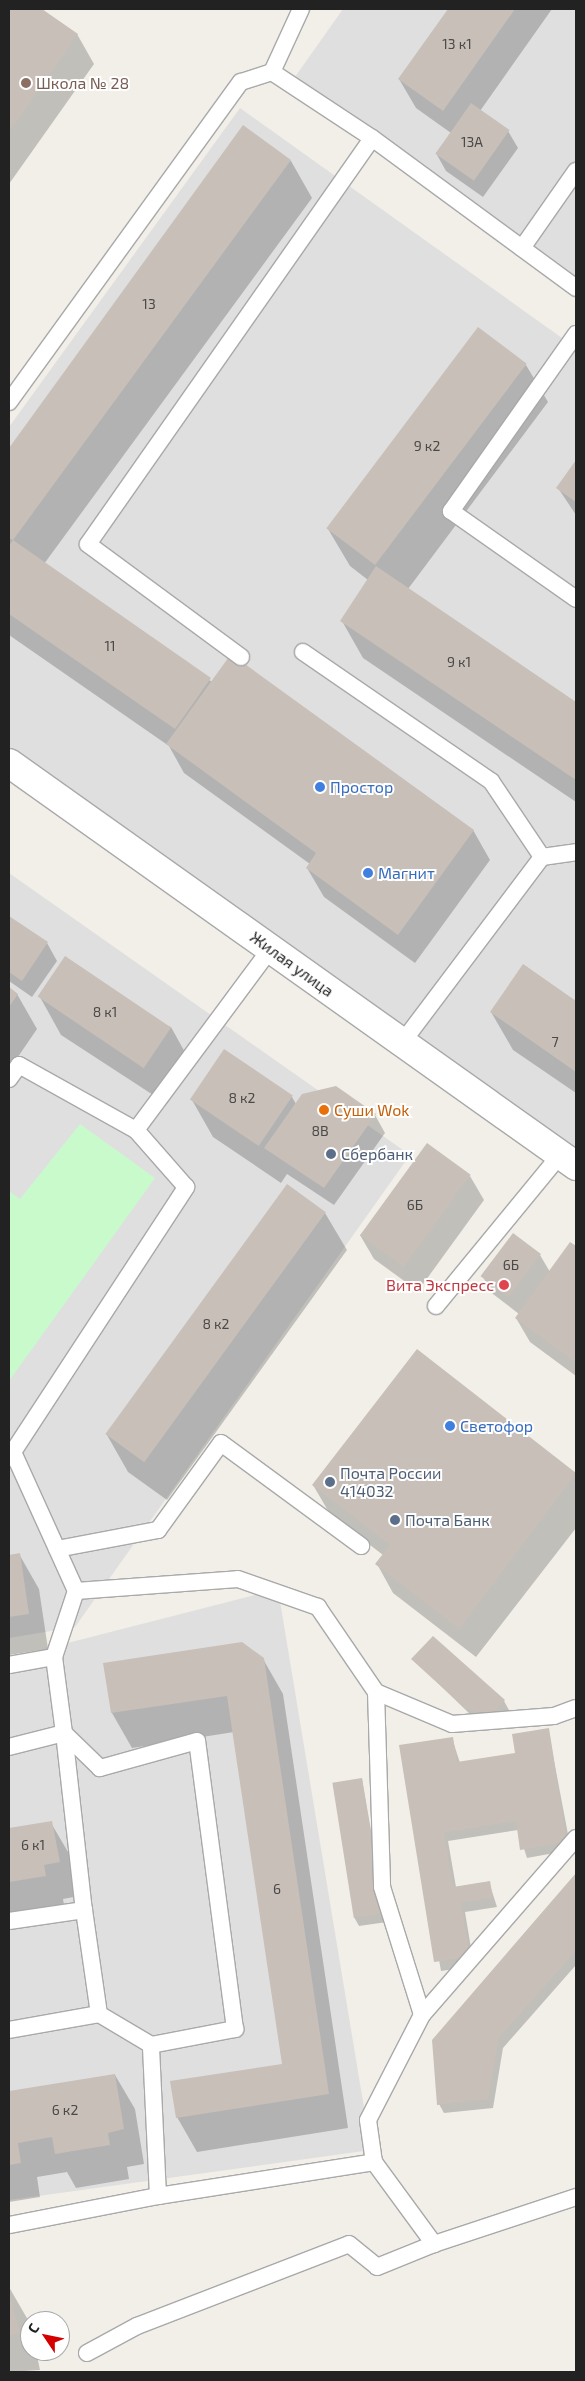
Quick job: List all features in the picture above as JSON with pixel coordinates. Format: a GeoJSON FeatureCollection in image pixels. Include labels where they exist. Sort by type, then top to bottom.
{"type":"FeatureCollection","features":[{"type":"Feature","properties":{"kind":"street","name":"Жилая улица"},"geometry":{"type":"LineString","coordinates":[[9,763],[568,1160]]}},
{"type":"Feature","properties":{"kind":"lane"},"geometry":{"type":"LineString","coordinates":[[9,402],[241,82],[272,72],[301,9]]}},
{"type":"Feature","properties":{"kind":"lane"},"geometry":{"type":"LineString","coordinates":[[272,72],[372,138],[576,288]]}},
{"type":"Feature","properties":{"kind":"lane"},"geometry":{"type":"LineString","coordinates":[[241,657],[88,544],[372,138]]}},
{"type":"Feature","properties":{"kind":"lane"},"geometry":{"type":"LineString","coordinates":[[522,248],[576,171]]}},
{"type":"Feature","properties":{"kind":"lane"},"geometry":{"type":"LineString","coordinates":[[576,334],[450,512],[576,599]]}},
{"type":"Feature","properties":{"kind":"lane"},"geometry":{"type":"LineString","coordinates":[[303,652],[491,781],[542,857]]}},
{"type":"Feature","properties":{"kind":"lane"},"geometry":{"type":"LineString","coordinates":[[402,1043],[542,857],[576,852]]}},
{"type":"Feature","properties":{"kind":"lane"},"geometry":{"type":"LineString","coordinates":[[136,1130],[271,948]]}},
{"type":"Feature","properties":{"kind":"lane"},"geometry":{"type":"LineString","coordinates":[[9,1079],[19,1065],[136,1130],[186,1187],[11,1455],[76,1591],[54,1657],[84,1910],[99,2014]]}},
{"type":"Feature","properties":{"kind":"lane"},"geometry":{"type":"LineString","coordinates":[[436,1306],[568,1160]]}},
{"type":"Feature","properties":{"kind":"lane"},"geometry":{"type":"LineString","coordinates":[[57,1549],[158,1530],[220,1443],[361,1546]]}},
{"type":"Feature","properties":{"kind":"lane"},"geometry":{"type":"LineString","coordinates":[[76,1591],[238,1579],[318,1607],[376,1692],[382,1887],[422,2015]]}},
{"type":"Feature","properties":{"kind":"lane"},"geometry":{"type":"LineString","coordinates":[[9,1665],[54,1657]]}},
{"type":"Feature","properties":{"kind":"lane"},"geometry":{"type":"LineString","coordinates":[[376,1692],[452,1724],[554,1716],[576,1708]]}},
{"type":"Feature","properties":{"kind":"lane"},"geometry":{"type":"LineString","coordinates":[[9,1747],[64,1733]]}},
{"type":"Feature","properties":{"kind":"lane"},"geometry":{"type":"LineString","coordinates":[[9,2030],[99,2014],[151,2045],[236,2029],[197,1741],[100,1768],[64,1733]]}},
{"type":"Feature","properties":{"kind":"lane"},"geometry":{"type":"LineString","coordinates":[[434,2244],[374,2162],[368,2120],[422,2015],[576,1838]]}},
{"type":"Feature","properties":{"kind":"lane"},"geometry":{"type":"LineString","coordinates":[[9,1921],[84,1910]]}},
{"type":"Feature","properties":{"kind":"lane"},"geometry":{"type":"LineString","coordinates":[[151,2045],[158,2196]]}},
{"type":"Feature","properties":{"kind":"lane"},"geometry":{"type":"LineString","coordinates":[[9,2225],[158,2196],[374,2162]]}},
{"type":"Feature","properties":{"kind":"lane"},"geometry":{"type":"LineString","coordinates":[[87,2352],[137,2326],[349,2244],[377,2267],[434,2244],[576,2197]]}},
{"type":"Feature","properties":{"kind":"shaded area"},"geometry":{"type":"Polygon","coordinates":[[[343,9],[576,9],[576,287],[290,84],[343,9]]]}},
{"type":"Feature","properties":{"kind":"shaded area"},"geometry":{"type":"Polygon","coordinates":[[[240,108],[576,348],[576,1168],[9,765],[9,427],[240,108]]]}},
{"type":"Feature","properties":{"kind":"shaded area"},"geometry":{"type":"Polygon","coordinates":[[[9,873],[410,1155],[75,1627],[9,1638],[9,873]]]}},
{"type":"Feature","properties":{"kind":"shaded area"},"geometry":{"type":"Polygon","coordinates":[[[278,1589],[371,2150],[9,2200],[9,1658],[278,1589]]]}},
{"type":"Feature","properties":{"kind":"green space"},"geometry":{"type":"Polygon","coordinates":[[[80,1124],[155,1178],[9,1381],[9,1191],[20,1199],[80,1124]]]}},
{"type":"Feature","properties":{"kind":"building","name":"Школа № 28"},"geometry":{"type":"Polygon","coordinates":[[[9,9],[42,9],[78,34],[9,132],[9,9]]]}},
{"type":"Feature","properties":{"kind":"building"},"geometry":{"type":"Polygon","coordinates":[[[448,9],[515,9],[443,111],[398,79],[448,9]]]}},
{"type":"Feature","properties":{"kind":"building"},"geometry":{"type":"Polygon","coordinates":[[[471,103],[510,130],[474,181],[435,154],[471,103]]]}},
{"type":"Feature","properties":{"kind":"building"},"geometry":{"type":"Polygon","coordinates":[[[243,125],[291,160],[13,540],[9,538],[9,448],[243,125]]]}},
{"type":"Feature","properties":{"kind":"building"},"geometry":{"type":"Polygon","coordinates":[[[478,327],[527,364],[375,565],[326,528],[478,327]]]}},
{"type":"Feature","properties":{"kind":"building"},"geometry":{"type":"Polygon","coordinates":[[[576,460],[576,502],[556,488],[576,460]]]}},
{"type":"Feature","properties":{"kind":"building"},"geometry":{"type":"Polygon","coordinates":[[[13,540],[211,678],[175,729],[9,614],[9,546],[13,540]]]}},
{"type":"Feature","properties":{"kind":"building"},"geometry":{"type":"Polygon","coordinates":[[[376,566],[576,702],[576,780],[340,621],[376,566]]]}},
{"type":"Feature","properties":{"kind":"building","name":"Простор"},"geometry":{"type":"Polygon","coordinates":[[[231,654],[474,830],[398,935],[306,868],[316,853],[166,744],[231,654]]]}},
{"type":"Feature","properties":{"kind":"building"},"geometry":{"type":"Polygon","coordinates":[[[9,916],[48,942],[22,981],[9,972],[9,916]]]}},
{"type":"Feature","properties":{"kind":"building"},"geometry":{"type":"Polygon","coordinates":[[[65,956],[171,1028],[144,1068],[38,997],[65,956]]]}},
{"type":"Feature","properties":{"kind":"building"},"geometry":{"type":"Polygon","coordinates":[[[523,964],[576,1001],[576,1072],[490,1012],[523,964]]]}},
{"type":"Feature","properties":{"kind":"building"},"geometry":{"type":"Polygon","coordinates":[[[9,987],[18,994],[9,1007],[9,987]]]}},
{"type":"Feature","properties":{"kind":"building"},"geometry":{"type":"Polygon","coordinates":[[[224,1049],[293,1095],[259,1146],[190,1100],[224,1049]]]}},
{"type":"Feature","properties":{"kind":"building"},"geometry":{"type":"Polygon","coordinates":[[[336,1086],[376,1114],[324,1188],[264,1148],[302,1094],[336,1086]]]}},
{"type":"Feature","properties":{"kind":"building"},"geometry":{"type":"Polygon","coordinates":[[[427,1143],[471,1175],[404,1267],[360,1235],[427,1143]]]}},
{"type":"Feature","properties":{"kind":"building"},"geometry":{"type":"Polygon","coordinates":[[[287,1184],[326,1212],[144,1462],[105,1434],[287,1184]]]}},
{"type":"Feature","properties":{"kind":"building"},"geometry":{"type":"Polygon","coordinates":[[[513,1233],[541,1254],[508,1297],[481,1276],[513,1233]]]}},
{"type":"Feature","properties":{"kind":"building"},"geometry":{"type":"Polygon","coordinates":[[[570,1242],[576,1246],[576,1363],[515,1318],[570,1242]]]}},
{"type":"Feature","properties":{"kind":"building"},"geometry":{"type":"Polygon","coordinates":[[[417,1349],[576,1473],[459,1629],[375,1564],[390,1545],[312,1485],[417,1349]]]}},
{"type":"Feature","properties":{"kind":"building"},"geometry":{"type":"Polygon","coordinates":[[[20,1553],[29,1614],[9,1617],[9,1555],[20,1553]]]}},
{"type":"Feature","properties":{"kind":"building"},"geometry":{"type":"Polygon","coordinates":[[[433,1636],[505,1700],[491,1716],[466,1709],[411,1659],[433,1636]]]}},
{"type":"Feature","properties":{"kind":"building"},"geometry":{"type":"Polygon","coordinates":[[[242,1642],[264,1658],[329,2094],[176,2118],[170,2081],[282,2064],[227,1696],[111,1713],[103,1663],[242,1642]]]}},
{"type":"Feature","properties":{"kind":"building"},"geometry":{"type":"Polygon","coordinates":[[[549,1728],[567,1842],[520,1850],[516,1821],[444,1833],[453,1887],[490,1881],[493,1898],[461,1903],[470,1957],[434,1962],[399,1745],[453,1737],[457,1762],[515,1753],[512,1734],[549,1728]]]}},
{"type":"Feature","properties":{"kind":"building"},"geometry":{"type":"Polygon","coordinates":[[[362,1778],[383,1913],[354,1918],[332,1783],[362,1778]]]}},
{"type":"Feature","properties":{"kind":"building"},"geometry":{"type":"Polygon","coordinates":[[[52,1821],[60,1862],[44,1865],[46,1876],[9,1882],[9,1828],[52,1821]]]}},
{"type":"Feature","properties":{"kind":"building"},"geometry":{"type":"Polygon","coordinates":[[[576,1873],[576,1951],[499,2038],[488,2099],[437,2105],[432,2040],[576,1873]]]}},
{"type":"Feature","properties":{"kind":"building"},"geometry":{"type":"Polygon","coordinates":[[[115,2074],[124,2129],[108,2133],[110,2145],[55,2154],[52,2137],[18,2143],[21,2163],[9,2165],[9,2091],[115,2074]]]}},
{"type":"Feature","properties":{"kind":"building"},"geometry":{"type":"Polygon","coordinates":[[[9,2292],[20,2333],[9,2336],[9,2292]]]}},
{"type":"Feature","properties":{"kind":"place","name":"Школа № 28"},"geometry":{"type":"Point","coordinates":[26,83]}},
{"type":"Feature","properties":{"kind":"place","name":"Простор"},"geometry":{"type":"Point","coordinates":[320,787]}},
{"type":"Feature","properties":{"kind":"place","name":"Магнит"},"geometry":{"type":"Point","coordinates":[368,873]}},
{"type":"Feature","properties":{"kind":"place","name":"Суши Wok"},"geometry":{"type":"Point","coordinates":[324,1110]}},
{"type":"Feature","properties":{"kind":"place","name":"Сбербанк"},"geometry":{"type":"Point","coordinates":[331,1154]}},
{"type":"Feature","properties":{"kind":"place","name":"Вита Экспресс"},"geometry":{"type":"Point","coordinates":[504,1285]}},
{"type":"Feature","properties":{"kind":"place","name":"Светофор"},"geometry":{"type":"Point","coordinates":[450,1426]}},
{"type":"Feature","properties":{"kind":"place","name":"Почта России 414032"},"geometry":{"type":"Point","coordinates":[330,1482]}},
{"type":"Feature","properties":{"kind":"place","name":"Почта Банк"},"geometry":{"type":"Point","coordinates":[395,1520]}}]}
